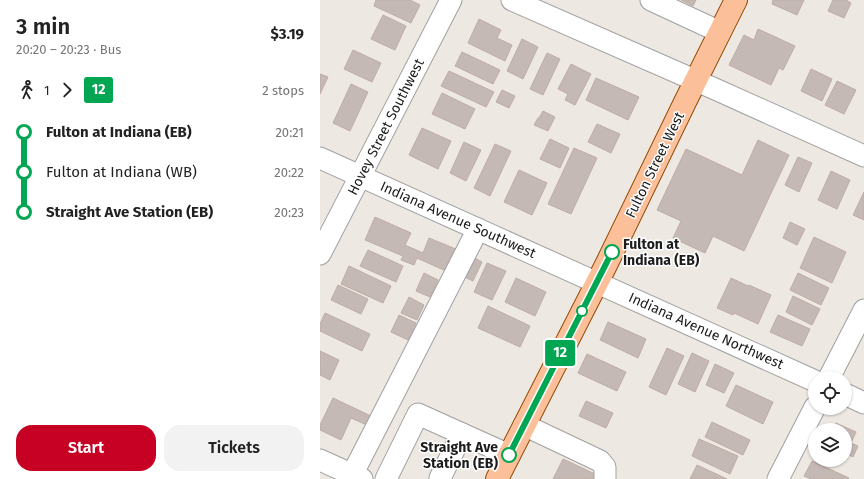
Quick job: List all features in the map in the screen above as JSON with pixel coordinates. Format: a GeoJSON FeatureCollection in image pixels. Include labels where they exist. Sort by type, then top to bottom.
{"type":"FeatureCollection","features":[{"type":"Feature","properties":{"kind":"main road","name":"Fulton Street West"},"geometry":{"type":"LineString","coordinates":[[497,479],[606,265],[736,0]]}},
{"type":"Feature","properties":{"kind":"street","name":"Hovey Street Southwest"},"geometry":{"type":"LineString","coordinates":[[320,254],[451,0]]}},
{"type":"Feature","properties":{"kind":"street"},"geometry":{"type":"LineString","coordinates":[[512,0],[696,80],[864,156]]}},
{"type":"Feature","properties":{"kind":"street"},"geometry":{"type":"LineString","coordinates":[[651,0],[720,32]]}},
{"type":"Feature","properties":{"kind":"street","name":"Indiana Avenue Southwest"},"geometry":{"type":"LineString","coordinates":[[320,158],[596,282]]}},
{"type":"Feature","properties":{"kind":"street"},"geometry":{"type":"LineString","coordinates":[[320,460],[357,477],[478,229]]}},
{"type":"Feature","properties":{"kind":"street","name":"Indiana Avenue Northwest"},"geometry":{"type":"LineString","coordinates":[[596,282],[808,378]]}},
{"type":"Feature","properties":{"kind":"street"},"geometry":{"type":"LineString","coordinates":[[834,371],[864,310]]}},
{"type":"Feature","properties":{"kind":"street"},"geometry":{"type":"LineString","coordinates":[[852,397],[864,403]]}},
{"type":"Feature","properties":{"kind":"street"},"geometry":{"type":"LineString","coordinates":[[386,479],[418,414],[509,455]]}},
{"type":"Feature","properties":{"kind":"street"},"geometry":{"type":"LineString","coordinates":[[778,479],[811,415]]}},
{"type":"Feature","properties":{"kind":"street"},"geometry":{"type":"LineString","coordinates":[[524,425],[600,461],[605,467],[605,479]]}},
{"type":"Feature","properties":{"kind":"street"},"geometry":{"type":"LineString","coordinates":[[440,478],[462,434]]}},
{"type":"Feature","properties":{"kind":"building"},"geometry":{"type":"Polygon","coordinates":[[[376,0],[410,0],[420,5],[411,23],[374,6],[376,0]]]}},
{"type":"Feature","properties":{"kind":"building"},"geometry":{"type":"Polygon","coordinates":[[[681,0],[696,0],[693,6],[681,0]]]}},
{"type":"Feature","properties":{"kind":"building"},"geometry":{"type":"Polygon","coordinates":[[[773,0],[804,0],[797,15],[772,4],[773,0]]]}},
{"type":"Feature","properties":{"kind":"building"},"geometry":{"type":"Polygon","coordinates":[[[833,0],[846,0],[851,3],[844,18],[828,11],[833,0]]]}},
{"type":"Feature","properties":{"kind":"building"},"geometry":{"type":"Polygon","coordinates":[[[383,15],[406,26],[395,50],[371,39],[383,15]]]}},
{"type":"Feature","properties":{"kind":"building"},"geometry":{"type":"Polygon","coordinates":[[[479,19],[501,30],[497,38],[512,45],[505,61],[468,43],[479,19]]]}},
{"type":"Feature","properties":{"kind":"building"},"geometry":{"type":"Polygon","coordinates":[[[758,29],[795,46],[783,70],[779,68],[771,85],[729,65],[744,35],[754,40],[758,29]]]}},
{"type":"Feature","properties":{"kind":"building"},"geometry":{"type":"Polygon","coordinates":[[[522,39],[538,47],[523,79],[507,71],[522,39]]]}},
{"type":"Feature","properties":{"kind":"building"},"geometry":{"type":"Polygon","coordinates":[[[353,50],[381,63],[372,82],[344,69],[353,50]]]}},
{"type":"Feature","properties":{"kind":"building"},"geometry":{"type":"Polygon","coordinates":[[[462,52],[500,70],[493,84],[455,66],[462,52]]]}},
{"type":"Feature","properties":{"kind":"building"},"geometry":{"type":"Polygon","coordinates":[[[547,53],[560,59],[543,95],[530,89],[547,53]]]}},
{"type":"Feature","properties":{"kind":"building"},"geometry":{"type":"Polygon","coordinates":[[[571,64],[591,74],[575,105],[565,100],[568,94],[558,89],[571,64]]]}},
{"type":"Feature","properties":{"kind":"building"},"geometry":{"type":"Polygon","coordinates":[[[811,69],[832,79],[822,101],[801,91],[811,69]]]}},
{"type":"Feature","properties":{"kind":"building"},"geometry":{"type":"Polygon","coordinates":[[[449,71],[494,92],[486,107],[441,86],[449,71]]]}},
{"type":"Feature","properties":{"kind":"building"},"geometry":{"type":"Polygon","coordinates":[[[320,74],[328,77],[320,94],[320,74]]]}},
{"type":"Feature","properties":{"kind":"building"},"geometry":{"type":"Polygon","coordinates":[[[596,78],[639,97],[628,120],[586,100],[596,78]]]}},
{"type":"Feature","properties":{"kind":"building"},"geometry":{"type":"Polygon","coordinates":[[[837,81],[856,90],[844,114],[825,105],[837,81]]]}},
{"type":"Feature","properties":{"kind":"building"},"geometry":{"type":"Polygon","coordinates":[[[351,84],[368,92],[350,131],[333,123],[351,84]]]}},
{"type":"Feature","properties":{"kind":"building"},"geometry":{"type":"Polygon","coordinates":[[[502,90],[515,96],[509,108],[496,102],[502,90]]]}},
{"type":"Feature","properties":{"kind":"building"},"geometry":{"type":"Polygon","coordinates":[[[442,93],[475,109],[465,129],[432,114],[442,93]]]}},
{"type":"Feature","properties":{"kind":"building"},"geometry":{"type":"Polygon","coordinates":[[[543,111],[555,117],[548,131],[534,125],[543,111]]]}},
{"type":"Feature","properties":{"kind":"building"},"geometry":{"type":"Polygon","coordinates":[[[597,124],[620,134],[611,153],[588,142],[597,124]]]}},
{"type":"Feature","properties":{"kind":"building"},"geometry":{"type":"Polygon","coordinates":[[[422,128],[451,141],[438,169],[409,155],[422,128]]]}},
{"type":"Feature","properties":{"kind":"building"},"geometry":{"type":"Polygon","coordinates":[[[550,139],[569,148],[560,168],[540,159],[550,139]]]}},
{"type":"Feature","properties":{"kind":"building"},"geometry":{"type":"Polygon","coordinates":[[[758,140],[789,155],[744,251],[713,236],[705,253],[673,238],[681,221],[657,210],[686,149],[742,175],[758,140]]]}},
{"type":"Feature","properties":{"kind":"building"},"geometry":{"type":"Polygon","coordinates":[[[464,142],[481,150],[466,181],[450,173],[464,142]]]}},
{"type":"Feature","properties":{"kind":"building"},"geometry":{"type":"Polygon","coordinates":[[[495,144],[511,151],[490,196],[474,188],[495,144]]]}},
{"type":"Feature","properties":{"kind":"building"},"geometry":{"type":"Polygon","coordinates":[[[574,148],[597,158],[571,214],[548,204],[574,148]]]}},
{"type":"Feature","properties":{"kind":"building"},"geometry":{"type":"Polygon","coordinates":[[[798,157],[812,163],[799,192],[785,185],[798,157]]]}},
{"type":"Feature","properties":{"kind":"building"},"geometry":{"type":"Polygon","coordinates":[[[519,170],[547,183],[532,215],[504,202],[519,170]]]}},
{"type":"Feature","properties":{"kind":"building"},"geometry":{"type":"Polygon","coordinates":[[[831,171],[850,180],[837,209],[818,200],[831,171]]]}},
{"type":"Feature","properties":{"kind":"building"},"geometry":{"type":"Polygon","coordinates":[[[864,192],[864,220],[853,215],[864,192]]]}},
{"type":"Feature","properties":{"kind":"building"},"geometry":{"type":"Polygon","coordinates":[[[375,217],[411,233],[405,245],[423,253],[429,238],[458,250],[448,272],[417,258],[414,265],[401,260],[403,256],[365,240],[375,217]]]}},
{"type":"Feature","properties":{"kind":"building"},"geometry":{"type":"Polygon","coordinates":[[[790,222],[805,229],[797,245],[783,238],[790,222]]]}},
{"type":"Feature","properties":{"kind":"building"},"geometry":{"type":"Polygon","coordinates":[[[814,237],[846,252],[832,283],[800,268],[814,237]]]}},
{"type":"Feature","properties":{"kind":"building"},"geometry":{"type":"Polygon","coordinates":[[[368,250],[403,266],[396,282],[360,266],[368,250]]]}},
{"type":"Feature","properties":{"kind":"building"},"geometry":{"type":"Polygon","coordinates":[[[467,254],[482,262],[473,281],[458,274],[467,254]]]}},
{"type":"Feature","properties":{"kind":"building"},"geometry":{"type":"Polygon","coordinates":[[[487,263],[506,271],[492,300],[474,292],[487,263]]]}},
{"type":"Feature","properties":{"kind":"building"},"geometry":{"type":"Polygon","coordinates":[[[349,266],[391,286],[383,303],[341,284],[349,266]]]}},
{"type":"Feature","properties":{"kind":"building"},"geometry":{"type":"Polygon","coordinates":[[[424,273],[438,280],[430,297],[416,291],[424,273]]]}},
{"type":"Feature","properties":{"kind":"building"},"geometry":{"type":"Polygon","coordinates":[[[798,273],[829,288],[821,305],[790,290],[798,273]]]}},
{"type":"Feature","properties":{"kind":"building"},"geometry":{"type":"Polygon","coordinates":[[[516,278],[546,292],[535,316],[505,302],[516,278]]]}},
{"type":"Feature","properties":{"kind":"building"},"geometry":{"type":"Polygon","coordinates":[[[731,278],[771,295],[758,324],[734,313],[733,315],[717,308],[731,278]]]}},
{"type":"Feature","properties":{"kind":"building"},"geometry":{"type":"Polygon","coordinates":[[[338,285],[368,299],[361,314],[331,300],[338,285]]]}},
{"type":"Feature","properties":{"kind":"building"},"geometry":{"type":"Polygon","coordinates":[[[793,296],[820,309],[812,325],[786,312],[793,296]]]}},
{"type":"Feature","properties":{"kind":"building"},"geometry":{"type":"Polygon","coordinates":[[[409,297],[424,305],[417,320],[401,313],[409,297]]]}},
{"type":"Feature","properties":{"kind":"building"},"geometry":{"type":"Polygon","coordinates":[[[488,306],[530,326],[520,347],[478,328],[488,306]]]}},
{"type":"Feature","properties":{"kind":"building"},"geometry":{"type":"Polygon","coordinates":[[[325,313],[370,334],[362,351],[320,331],[320,324],[325,313]]]}},
{"type":"Feature","properties":{"kind":"building"},"geometry":{"type":"Polygon","coordinates":[[[399,315],[416,323],[408,340],[391,332],[399,315]]]}},
{"type":"Feature","properties":{"kind":"building"},"geometry":{"type":"Polygon","coordinates":[[[778,315],[810,329],[802,346],[770,332],[778,315]]]}},
{"type":"Feature","properties":{"kind":"building"},"geometry":{"type":"Polygon","coordinates":[[[608,322],[646,339],[638,358],[600,340],[608,322]]]}},
{"type":"Feature","properties":{"kind":"building"},"geometry":{"type":"Polygon","coordinates":[[[667,348],[684,356],[666,395],[649,387],[667,348]]]}},
{"type":"Feature","properties":{"kind":"building"},"geometry":{"type":"Polygon","coordinates":[[[320,351],[339,360],[330,380],[320,375],[320,351]]]}},
{"type":"Feature","properties":{"kind":"building"},"geometry":{"type":"Polygon","coordinates":[[[692,353],[709,361],[695,392],[678,384],[692,353]]]}},
{"type":"Feature","properties":{"kind":"building"},"geometry":{"type":"Polygon","coordinates":[[[587,354],[626,372],[617,391],[578,373],[587,354]]]}},
{"type":"Feature","properties":{"kind":"building"},"geometry":{"type":"Polygon","coordinates":[[[715,364],[734,373],[724,393],[706,385],[715,364]]]}},
{"type":"Feature","properties":{"kind":"building"},"geometry":{"type":"Polygon","coordinates":[[[736,385],[773,402],[763,424],[726,406],[736,385]]]}},
{"type":"Feature","properties":{"kind":"building"},"geometry":{"type":"Polygon","coordinates":[[[333,398],[373,417],[369,426],[351,418],[341,440],[320,430],[320,425],[333,398]]]}},
{"type":"Feature","properties":{"kind":"building"},"geometry":{"type":"Polygon","coordinates":[[[586,401],[613,413],[606,428],[579,416],[586,401]]]}},
{"type":"Feature","properties":{"kind":"building"},"geometry":{"type":"Polygon","coordinates":[[[712,422],[750,440],[743,455],[705,437],[712,422]]]}},
{"type":"Feature","properties":{"kind":"building"},"geometry":{"type":"Polygon","coordinates":[[[852,430],[856,432],[852,441],[852,430]]]}},
{"type":"Feature","properties":{"kind":"building"},"geometry":{"type":"Polygon","coordinates":[[[699,439],[738,456],[730,474],[692,456],[699,439]]]}},
{"type":"Feature","properties":{"kind":"building"},"geometry":{"type":"Polygon","coordinates":[[[852,443],[858,446],[852,456],[852,443]]]}},
{"type":"Feature","properties":{"kind":"building"},"geometry":{"type":"Polygon","coordinates":[[[563,459],[595,474],[593,479],[553,479],[563,459]]]}},
{"type":"Feature","properties":{"kind":"building"},"geometry":{"type":"Polygon","coordinates":[[[697,465],[727,479],[690,479],[697,465]]]}},
{"type":"Feature","properties":{"kind":"building"},"geometry":{"type":"Polygon","coordinates":[[[809,467],[825,467],[849,478],[811,479],[804,476],[809,467]]]}},
{"type":"Feature","properties":{"kind":"bus line","name":"12"},"geometry":{"type":"LineString","coordinates":[[509,455],[612,252]]}},
{"type":"Feature","properties":{"kind":"place","name":"Fulton at Indiana (EB)"},"geometry":{"type":"Point","coordinates":[612,252]}},
{"type":"Feature","properties":{"kind":"place","name":"Straight Ave Station (EB)"},"geometry":{"type":"Point","coordinates":[509,455]}}]}
